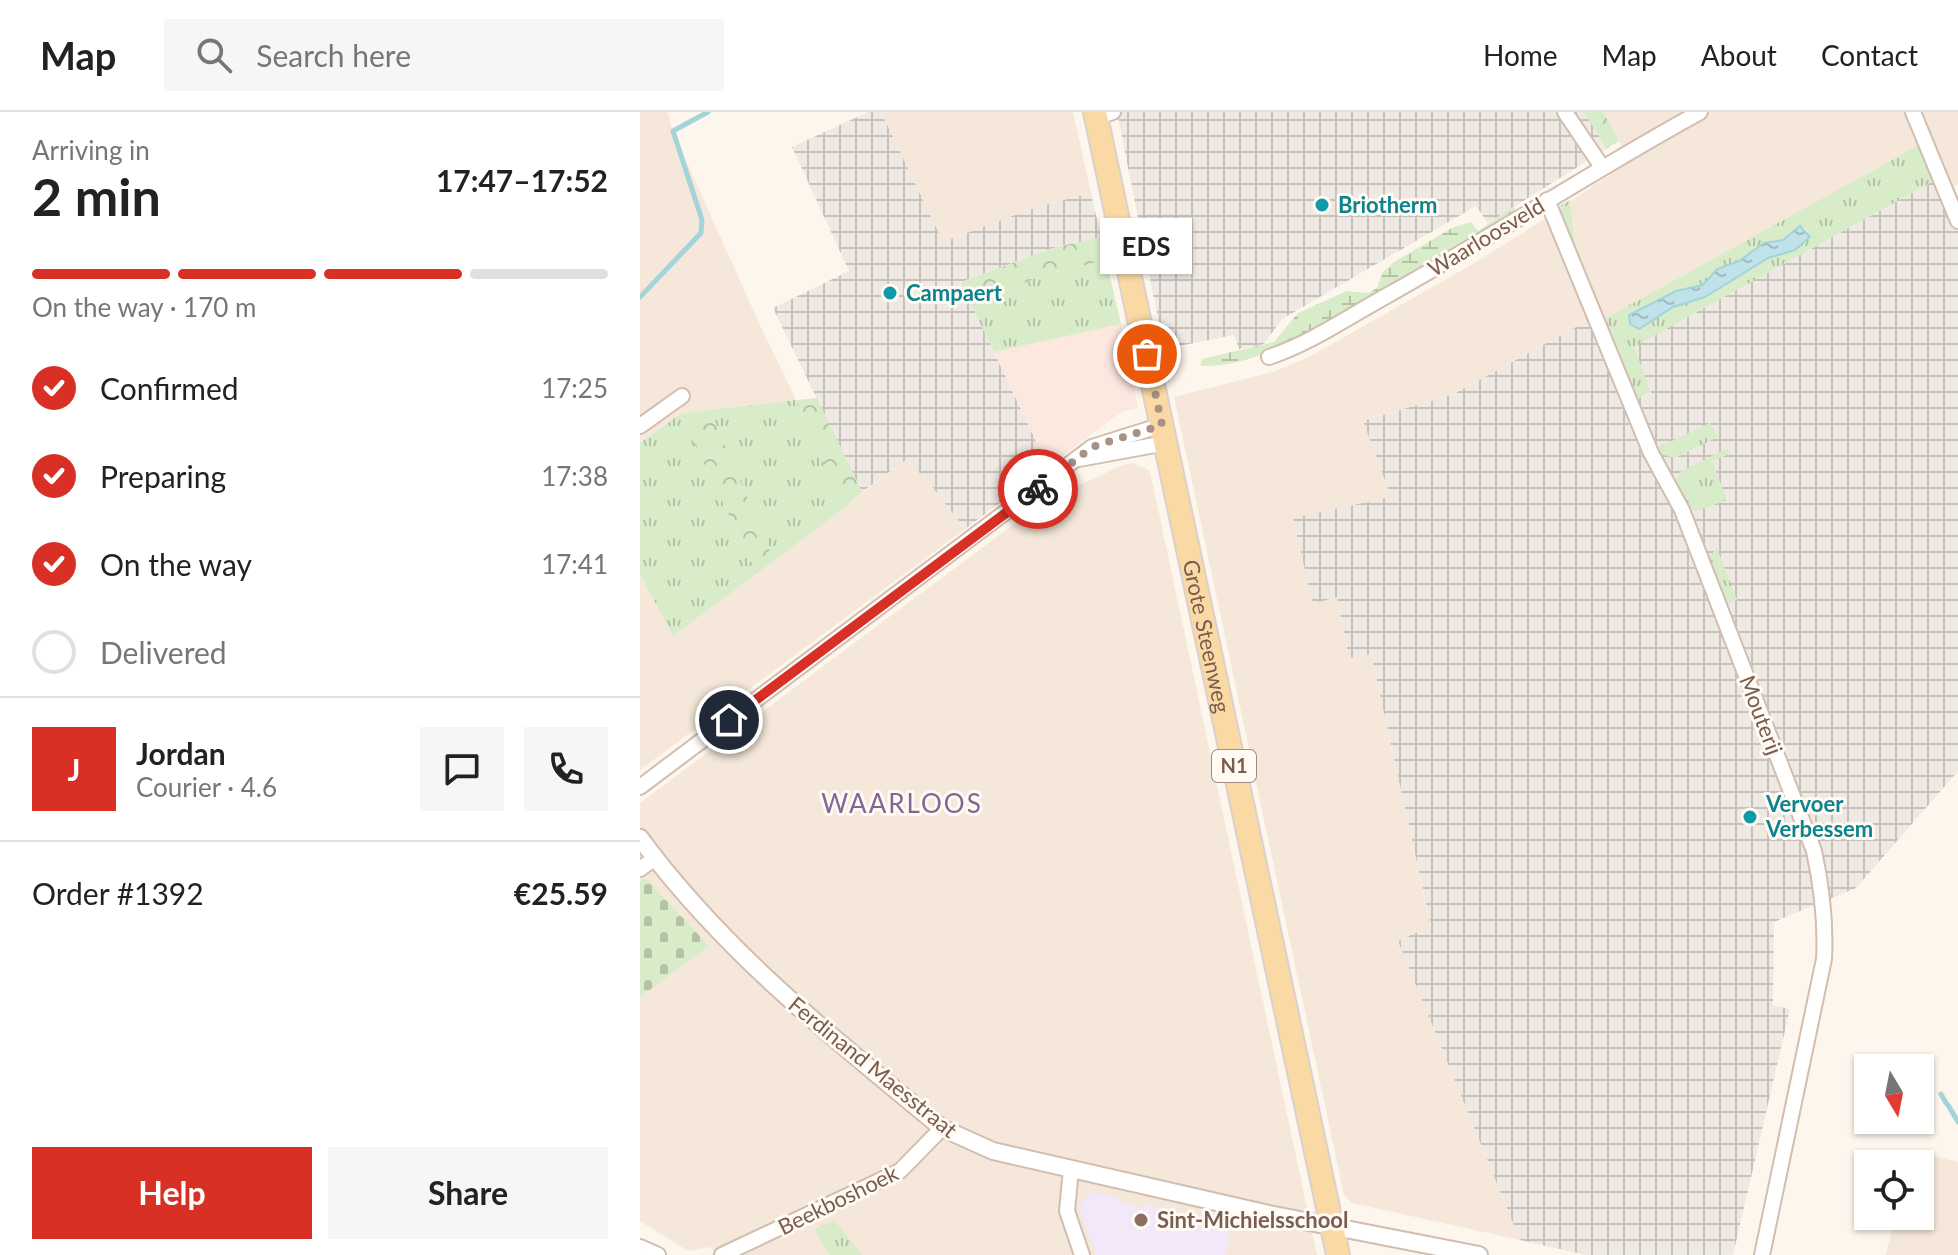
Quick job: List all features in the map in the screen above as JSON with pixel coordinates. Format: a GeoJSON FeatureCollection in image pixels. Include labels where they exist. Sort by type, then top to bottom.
{"type":"FeatureCollection","features":[{"type":"Feature","properties":{"kind":"main road","name":"Grote Steenweg"},"geometry":{"type":"LineString","coordinates":[[1102,114],[1164,434],[1338,1255]]}},
{"type":"Feature","properties":{"kind":"street"},"geometry":{"type":"LineString","coordinates":[[1565,112],[1602,167]]}},
{"type":"Feature","properties":{"kind":"street","name":"Waarloosveld"},"geometry":{"type":"LineString","coordinates":[[1269,357],[1299,345],[1460,255],[1602,167],[1700,112]]}},
{"type":"Feature","properties":{"kind":"street"},"geometry":{"type":"LineString","coordinates":[[1913,112],[1958,221]]}},
{"type":"Feature","properties":{"kind":"street","name":"Mouterij"},"geometry":{"type":"LineString","coordinates":[[1547,200],[1651,453],[1682,510],[1814,851],[1822,885],[1826,921],[1824,959],[1762,1255]]}},
{"type":"Feature","properties":{"kind":"street"},"geometry":{"type":"LineString","coordinates":[[640,426],[682,396]]}},
{"type":"Feature","properties":{"kind":"street"},"geometry":{"type":"LineString","coordinates":[[640,787],[1092,447],[1164,434]]}},
{"type":"Feature","properties":{"kind":"street","name":"Ferdinand Maesstraat"},"geometry":{"type":"LineString","coordinates":[[640,838],[772,985],[942,1128],[978,1146],[1332,1226],[1479,1255]]}},
{"type":"Feature","properties":{"kind":"street"},"geometry":{"type":"LineString","coordinates":[[640,869],[655,858]]}},
{"type":"Feature","properties":{"kind":"street","name":"Beekboshoek"},"geometry":{"type":"LineString","coordinates":[[722,1255],[900,1171],[942,1128]]}},
{"type":"Feature","properties":{"kind":"street"},"geometry":{"type":"LineString","coordinates":[[1071,1169],[1067,1211],[1082,1255]]}},
{"type":"Feature","properties":{"kind":"street"},"geometry":{"type":"LineString","coordinates":[[640,1247],[658,1255]]}},
{"type":"Feature","properties":{"kind":"shaded area"},"geometry":{"type":"Polygon","coordinates":[[[640,112],[668,112],[672,129],[796,400],[680,414],[640,443],[640,112]]]}},
{"type":"Feature","properties":{"kind":"shaded area","name":"Campaert"},"geometry":{"type":"Polygon","coordinates":[[[868,112],[881,112],[943,242],[1037,207],[1091,193],[1101,237],[1053,248],[961,282],[1048,467],[965,529],[926,479],[906,460],[862,492],[773,308],[849,271],[792,147],[868,112]]]}},
{"type":"Feature","properties":{"kind":"shaded area"},"geometry":{"type":"Polygon","coordinates":[[[881,112],[1073,112],[1091,193],[1037,207],[943,243],[881,112]]]}},
{"type":"Feature","properties":{"kind":"shaded area"},"geometry":{"type":"Polygon","coordinates":[[[1117,112],[1603,112],[1619,141],[1488,223],[1476,206],[1282,319],[1264,344],[1239,349],[1234,335],[1164,349],[1117,112]]]}},
{"type":"Feature","properties":{"kind":"shaded area"},"geometry":{"type":"Polygon","coordinates":[[[1603,112],[1958,112],[1958,184],[1953,187],[1933,140],[1924,142],[1606,318],[1587,321],[1454,394],[1363,421],[1391,497],[1313,604],[1337,596],[1349,657],[1371,654],[1431,927],[1399,942],[1520,1240],[1352,1203],[1344,1195],[1174,397],[1276,371],[1309,357],[1478,261],[1543,220],[1630,161],[1603,112]]]}},
{"type":"Feature","properties":{"kind":"shaded area"},"geometry":{"type":"Polygon","coordinates":[[[1939,178],[1958,228],[1958,771],[1856,888],[1774,922],[1773,1005],[1790,1009],[1733,1255],[1586,1255],[1520,1240],[1398,941],[1431,926],[1371,654],[1349,658],[1337,597],[1313,604],[1293,518],[1391,497],[1363,421],[1454,394],[1587,321],[1606,318],[1636,399],[1651,393],[1633,347],[1939,178]]]}},
{"type":"Feature","properties":{"kind":"shaded area"},"geometry":{"type":"Polygon","coordinates":[[[1121,324],[1138,408],[1121,412],[1048,467],[994,352],[1121,324]]]}},
{"type":"Feature","properties":{"kind":"shaded area"},"geometry":{"type":"Polygon","coordinates":[[[906,460],[926,479],[965,529],[640,770],[640,574],[674,635],[906,460]]]}},
{"type":"Feature","properties":{"kind":"shaded area"},"geometry":{"type":"Polygon","coordinates":[[[1134,463],[1150,471],[1317,1255],[715,1255],[711,1247],[688,1251],[640,1221],[640,803],[1046,500],[1123,465],[1134,463]]]}},
{"type":"Feature","properties":{"kind":"shaded area"},"geometry":{"type":"Polygon","coordinates":[[[1934,1156],[1958,1162],[1958,1255],[1886,1255],[1892,1230],[1934,1230],[1934,1156]]]}},
{"type":"Feature","properties":{"kind":"shaded area","name":"Sint-Michielsschool"},"geometry":{"type":"Polygon","coordinates":[[[1090,1192],[1122,1199],[1122,1203],[1142,1208],[1143,1204],[1231,1228],[1225,1255],[1096,1255],[1079,1208],[1090,1192]]]}},
{"type":"Feature","properties":{"kind":"green space"},"geometry":{"type":"Polygon","coordinates":[[[1584,112],[1603,112],[1619,141],[1606,148],[1584,112]]]}},
{"type":"Feature","properties":{"kind":"green space"},"geometry":{"type":"Polygon","coordinates":[[[1924,142],[1939,178],[1634,347],[1651,392],[1636,399],[1606,318],[1924,142]],[[1800,226],[1783,240],[1764,243],[1739,261],[1717,269],[1705,284],[1676,291],[1634,312],[1639,329],[1673,307],[1705,297],[1768,258],[1806,243],[1807,230],[1800,226]]]}},
{"type":"Feature","properties":{"kind":"green space"},"geometry":{"type":"Polygon","coordinates":[[[1570,200],[1574,240],[1601,313],[1561,215],[1560,206],[1570,200]]]}},
{"type":"Feature","properties":{"kind":"green space"},"geometry":{"type":"Polygon","coordinates":[[[1514,206],[1515,213],[1318,329],[1248,359],[1200,366],[1202,359],[1274,342],[1298,313],[1347,291],[1368,293],[1377,288],[1382,273],[1394,262],[1452,228],[1471,222],[1478,231],[1514,206]]]}},
{"type":"Feature","properties":{"kind":"green space"},"geometry":{"type":"Polygon","coordinates":[[[1101,237],[1106,260],[1043,275],[971,304],[961,282],[1053,248],[1101,237]]]}},
{"type":"Feature","properties":{"kind":"green space"},"geometry":{"type":"Polygon","coordinates":[[[1106,260],[1121,324],[994,352],[971,304],[1043,275],[1106,260]]]}},
{"type":"Feature","properties":{"kind":"green space"},"geometry":{"type":"Polygon","coordinates":[[[817,398],[862,492],[844,508],[796,400],[817,398]]]}},
{"type":"Feature","properties":{"kind":"green space"},"geometry":{"type":"Polygon","coordinates":[[[796,400],[844,508],[774,561],[710,410],[796,400]]]}},
{"type":"Feature","properties":{"kind":"green space"},"geometry":{"type":"Polygon","coordinates":[[[710,410],[774,561],[757,573],[680,414],[710,410]]]}},
{"type":"Feature","properties":{"kind":"green space"},"geometry":{"type":"Polygon","coordinates":[[[680,414],[757,573],[673,636],[640,574],[640,443],[680,414]]]}},
{"type":"Feature","properties":{"kind":"green space"},"geometry":{"type":"Polygon","coordinates":[[[1710,423],[1718,437],[1675,458],[1660,454],[1657,448],[1710,423]]]}},
{"type":"Feature","properties":{"kind":"green space"},"geometry":{"type":"Polygon","coordinates":[[[1726,449],[1732,453],[1712,461],[1727,500],[1697,511],[1689,508],[1676,483],[1680,472],[1726,449]]]}},
{"type":"Feature","properties":{"kind":"green space"},"geometry":{"type":"Polygon","coordinates":[[[1717,548],[1737,600],[1726,604],[1709,557],[1717,548]]]}},
{"type":"Feature","properties":{"kind":"green space"},"geometry":{"type":"Polygon","coordinates":[[[646,878],[709,946],[640,997],[640,882],[646,878]]]}},
{"type":"Feature","properties":{"kind":"green space"},"geometry":{"type":"Polygon","coordinates":[[[834,1220],[862,1255],[829,1255],[815,1229],[834,1220]]]}},
{"type":"Feature","properties":{"kind":"water"},"geometry":{"type":"Polygon","coordinates":[[[1800,226],[1810,237],[1795,250],[1768,258],[1705,297],[1673,307],[1639,329],[1630,324],[1629,315],[1676,291],[1703,285],[1717,269],[1739,261],[1764,243],[1783,240],[1800,226]]]}},
{"type":"Feature","properties":{"kind":"waterway"},"geometry":{"type":"LineString","coordinates":[[640,297],[701,233],[702,220],[673,131],[708,112]]}},
{"type":"Feature","properties":{"kind":"waterway"},"geometry":{"type":"LineString","coordinates":[[1941,1094],[1946,1103]]}},
{"type":"Feature","properties":{"kind":"waterway"},"geometry":{"type":"LineString","coordinates":[[1948,1105],[1958,1122]]}},
{"type":"Feature","properties":{"kind":"way so far"},"geometry":{"type":"LineString","coordinates":[[1038,489],[1092,447],[1162,425],[1147,354]]}},
{"type":"Feature","properties":{"kind":"place","name":"Briotherm"},"geometry":{"type":"Point","coordinates":[1322,205]}},
{"type":"Feature","properties":{"kind":"place","name":"Campaert"},"geometry":{"type":"Point","coordinates":[890,293]}},
{"type":"Feature","properties":{"kind":"place","name":"EDS"},"geometry":{"type":"Point","coordinates":[1147,354]}},
{"type":"Feature","properties":{"kind":"place","name":"Vervoer Verbessem"},"geometry":{"type":"Point","coordinates":[1750,817]}},
{"type":"Feature","properties":{"kind":"place","name":"Sint-Michielsschool"},"geometry":{"type":"Point","coordinates":[1141,1220]}},
{"type":"Feature","properties":{"kind":"district","name":"WAARLOOS"},"geometry":{"type":"Point","coordinates":[902,804]}},
{"type":"Feature","properties":{"kind":"route"},"geometry":{"type":"LineString","coordinates":[[729,720],[1038,489]]}}]}
